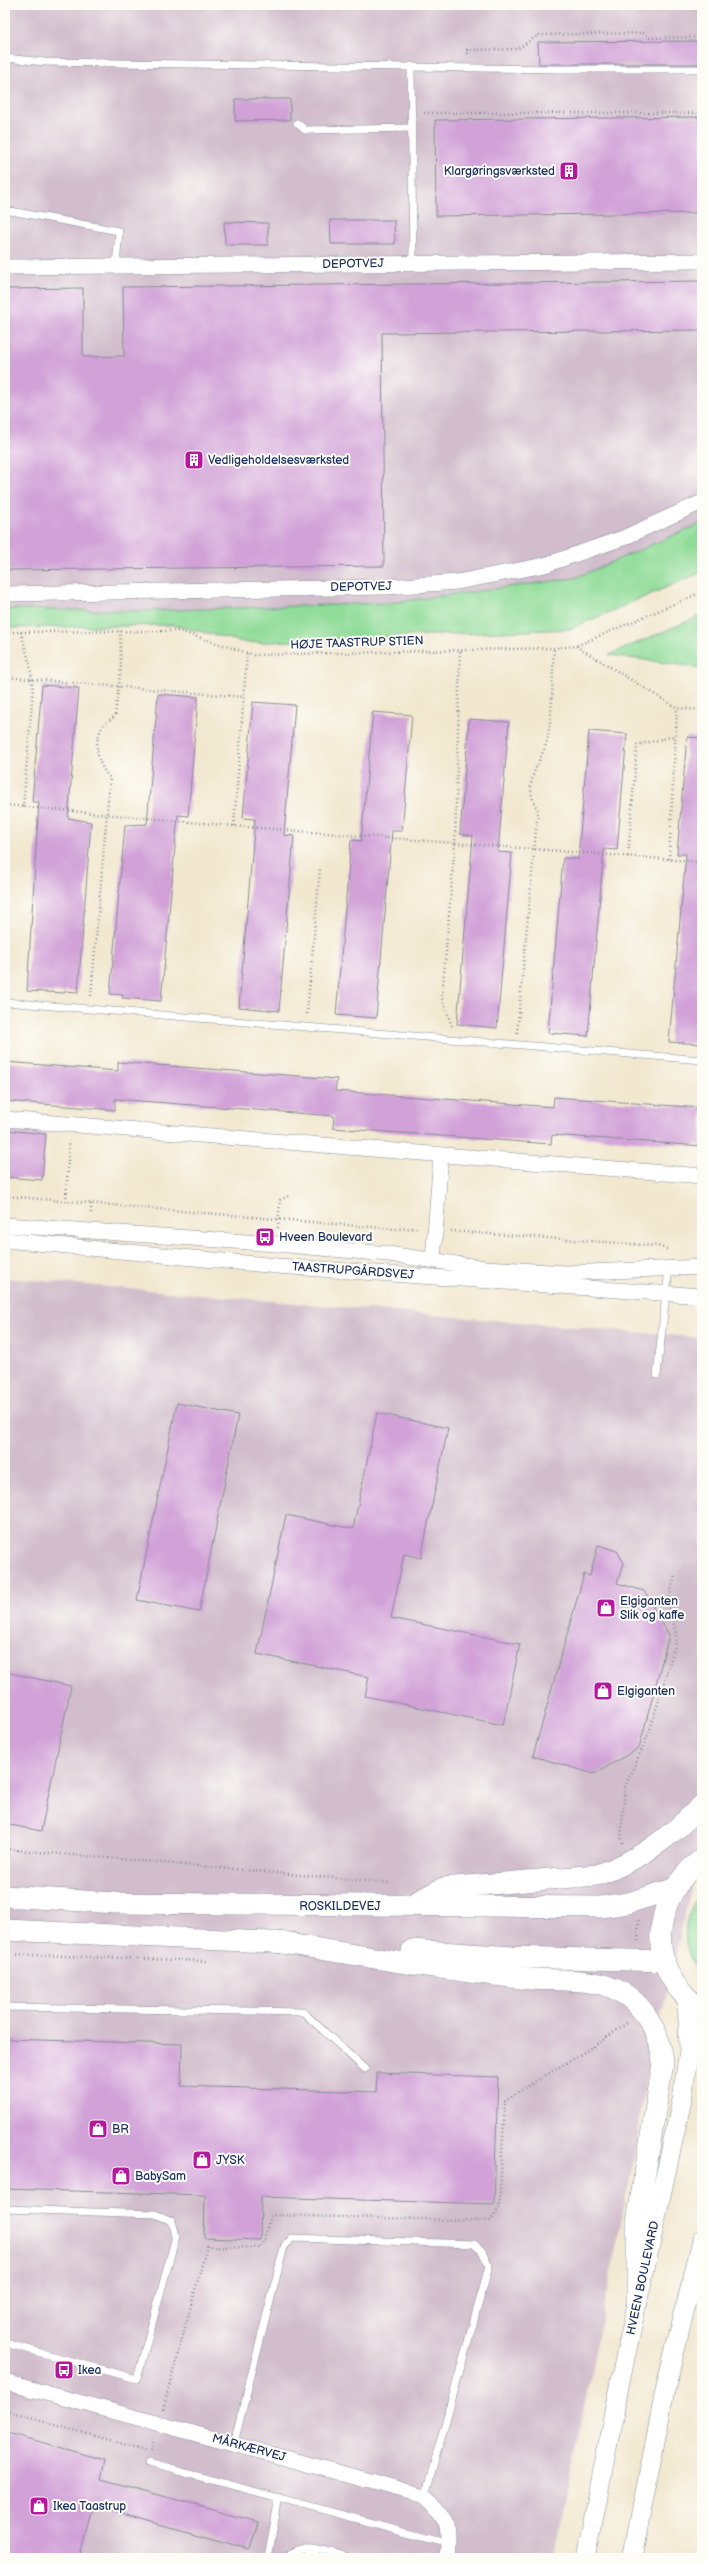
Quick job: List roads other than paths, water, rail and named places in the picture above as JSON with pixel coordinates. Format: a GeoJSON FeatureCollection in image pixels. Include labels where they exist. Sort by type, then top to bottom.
{"type":"FeatureCollection","features":[{"type":"Feature","properties":{"kind":"main road"},"geometry":{"type":"LineString","coordinates":[[409,1906],[443,1888],[597,1874],[633,1861],[645,1854],[702,1805]]}},
{"type":"Feature","properties":{"kind":"main road"},"geometry":{"type":"LineString","coordinates":[[694,2003],[674,1980],[665,1961],[661,1943],[661,1924],[665,1906],[673,1889],[686,1872],[702,1859]]}},
{"type":"Feature","properties":{"kind":"main road","name":"ROSKILDEVEJ"},"geometry":{"type":"LineString","coordinates":[[5,1896],[115,1903],[601,1907],[640,1899],[673,1889]]}},
{"type":"Feature","properties":{"kind":"main road"},"geometry":{"type":"LineString","coordinates":[[5,1930],[276,1942],[512,1957],[665,1961]]}},
{"type":"Feature","properties":{"kind":"main road"},"geometry":{"type":"LineString","coordinates":[[276,1942],[522,1978],[603,1984],[628,1998],[642,2012],[658,2037],[663,2063],[637,2222],[637,2302]]}},
{"type":"Feature","properties":{"kind":"street","name":"DEPOTVEJ"},"geometry":{"type":"LineString","coordinates":[[5,267],[702,261]]}},
{"type":"Feature","properties":{"kind":"street","name":"DEPOTVEJ"},"geometry":{"type":"LineString","coordinates":[[5,594],[387,587],[457,582],[545,565],[623,538],[702,502]]}},
{"type":"Feature","properties":{"kind":"street"},"geometry":{"type":"LineString","coordinates":[[5,1119],[702,1176]]}},
{"type":"Feature","properties":{"kind":"street"},"geometry":{"type":"LineString","coordinates":[[433,1260],[440,1155]]}},
{"type":"Feature","properties":{"kind":"street","name":"TAASTRUPGÅRDSVEJ"},"geometry":{"type":"LineString","coordinates":[[5,1225],[276,1244],[433,1260],[485,1268],[566,1272],[702,1267]]}},
{"type":"Feature","properties":{"kind":"street","name":"TAASTRUPGÅRDSVEJ"},"geometry":{"type":"LineString","coordinates":[[5,1240],[276,1266],[702,1296]]}},
{"type":"Feature","properties":{"kind":"street","name":"HVEEN BOULEVARD"},"geometry":{"type":"LineString","coordinates":[[586,2558],[637,2302],[682,2100],[694,2003]]}},
{"type":"Feature","properties":{"kind":"street"},"geometry":{"type":"LineString","coordinates":[[632,2558],[666,2386],[702,2240]]}},
{"type":"Feature","properties":{"kind":"street","name":"MÅRKÆRVEJ"},"geometry":{"type":"LineString","coordinates":[[5,2382],[425,2496],[439,2508],[446,2522],[448,2543],[446,2558]]}},
{"type":"Feature","properties":{"kind":"lane"},"geometry":{"type":"LineString","coordinates":[[5,58],[45,62],[470,68],[702,69]]}},
{"type":"Feature","properties":{"kind":"lane"},"geometry":{"type":"LineString","coordinates":[[411,66],[413,263]]}},
{"type":"Feature","properties":{"kind":"lane"},"geometry":{"type":"LineString","coordinates":[[297,123],[305,130],[411,128]]}},
{"type":"Feature","properties":{"kind":"lane"},"geometry":{"type":"LineString","coordinates":[[5,210],[119,231],[116,266]]}},
{"type":"Feature","properties":{"kind":"lane"},"geometry":{"type":"LineString","coordinates":[[5,1002],[306,1028],[516,1043],[702,1060]]}},
{"type":"Feature","properties":{"kind":"lane"},"geometry":{"type":"LineString","coordinates":[[657,1375],[669,1268]]}},
{"type":"Feature","properties":{"kind":"lane"},"geometry":{"type":"LineString","coordinates":[[5,2007],[303,2012],[365,2069]]}},
{"type":"Feature","properties":{"kind":"lane"},"geometry":{"type":"LineString","coordinates":[[5,2209],[154,2214],[172,2221],[176,2236],[137,2379],[5,2343]]}},
{"type":"Feature","properties":{"kind":"lane"},"geometry":{"type":"LineString","coordinates":[[234,2444],[284,2247],[292,2238],[474,2244],[482,2251],[489,2266],[425,2496]]}},
{"type":"Feature","properties":{"kind":"lane"},"geometry":{"type":"LineString","coordinates":[[148,2462],[448,2543]]}},
{"type":"Feature","properties":{"kind":"lane"},"geometry":{"type":"LineString","coordinates":[[268,2558],[279,2497]]}},
{"type":"Feature","properties":{"kind":"lane"},"geometry":{"type":"LineString","coordinates":[[305,2547],[322,2558]]}},
{"type":"Feature","properties":{"kind":"lane"},"geometry":{"type":"LineString","coordinates":[[283,2558],[294,2549],[305,2547],[311,2547],[352,2558]]}},
{"type":"Feature","properties":{"kind":"place","name":"Klargøringsværksted"},"geometry":{"type":"Point","coordinates":[569,171]}},
{"type":"Feature","properties":{"kind":"place","name":"Vedligeholdelsesværksted"},"geometry":{"type":"Point","coordinates":[194,460]}},
{"type":"Feature","properties":{"kind":"place","name":"Hveen Boulevard"},"geometry":{"type":"Point","coordinates":[265,1237]}},
{"type":"Feature","properties":{"kind":"place","name":"Elgiganten Slik og kaffe"},"geometry":{"type":"Point","coordinates":[606,1608]}},
{"type":"Feature","properties":{"kind":"place","name":"Elgiganten"},"geometry":{"type":"Point","coordinates":[603,1691]}},
{"type":"Feature","properties":{"kind":"place","name":"BR"},"geometry":{"type":"Point","coordinates":[98,2129]}},
{"type":"Feature","properties":{"kind":"place","name":"JYSK"},"geometry":{"type":"Point","coordinates":[202,2160]}},
{"type":"Feature","properties":{"kind":"place","name":"BabySam"},"geometry":{"type":"Point","coordinates":[121,2176]}},
{"type":"Feature","properties":{"kind":"place","name":"Ikea"},"geometry":{"type":"Point","coordinates":[64,2370]}},
{"type":"Feature","properties":{"kind":"place","name":"Ikea Taastrup"},"geometry":{"type":"Point","coordinates":[39,2506]}}]}
